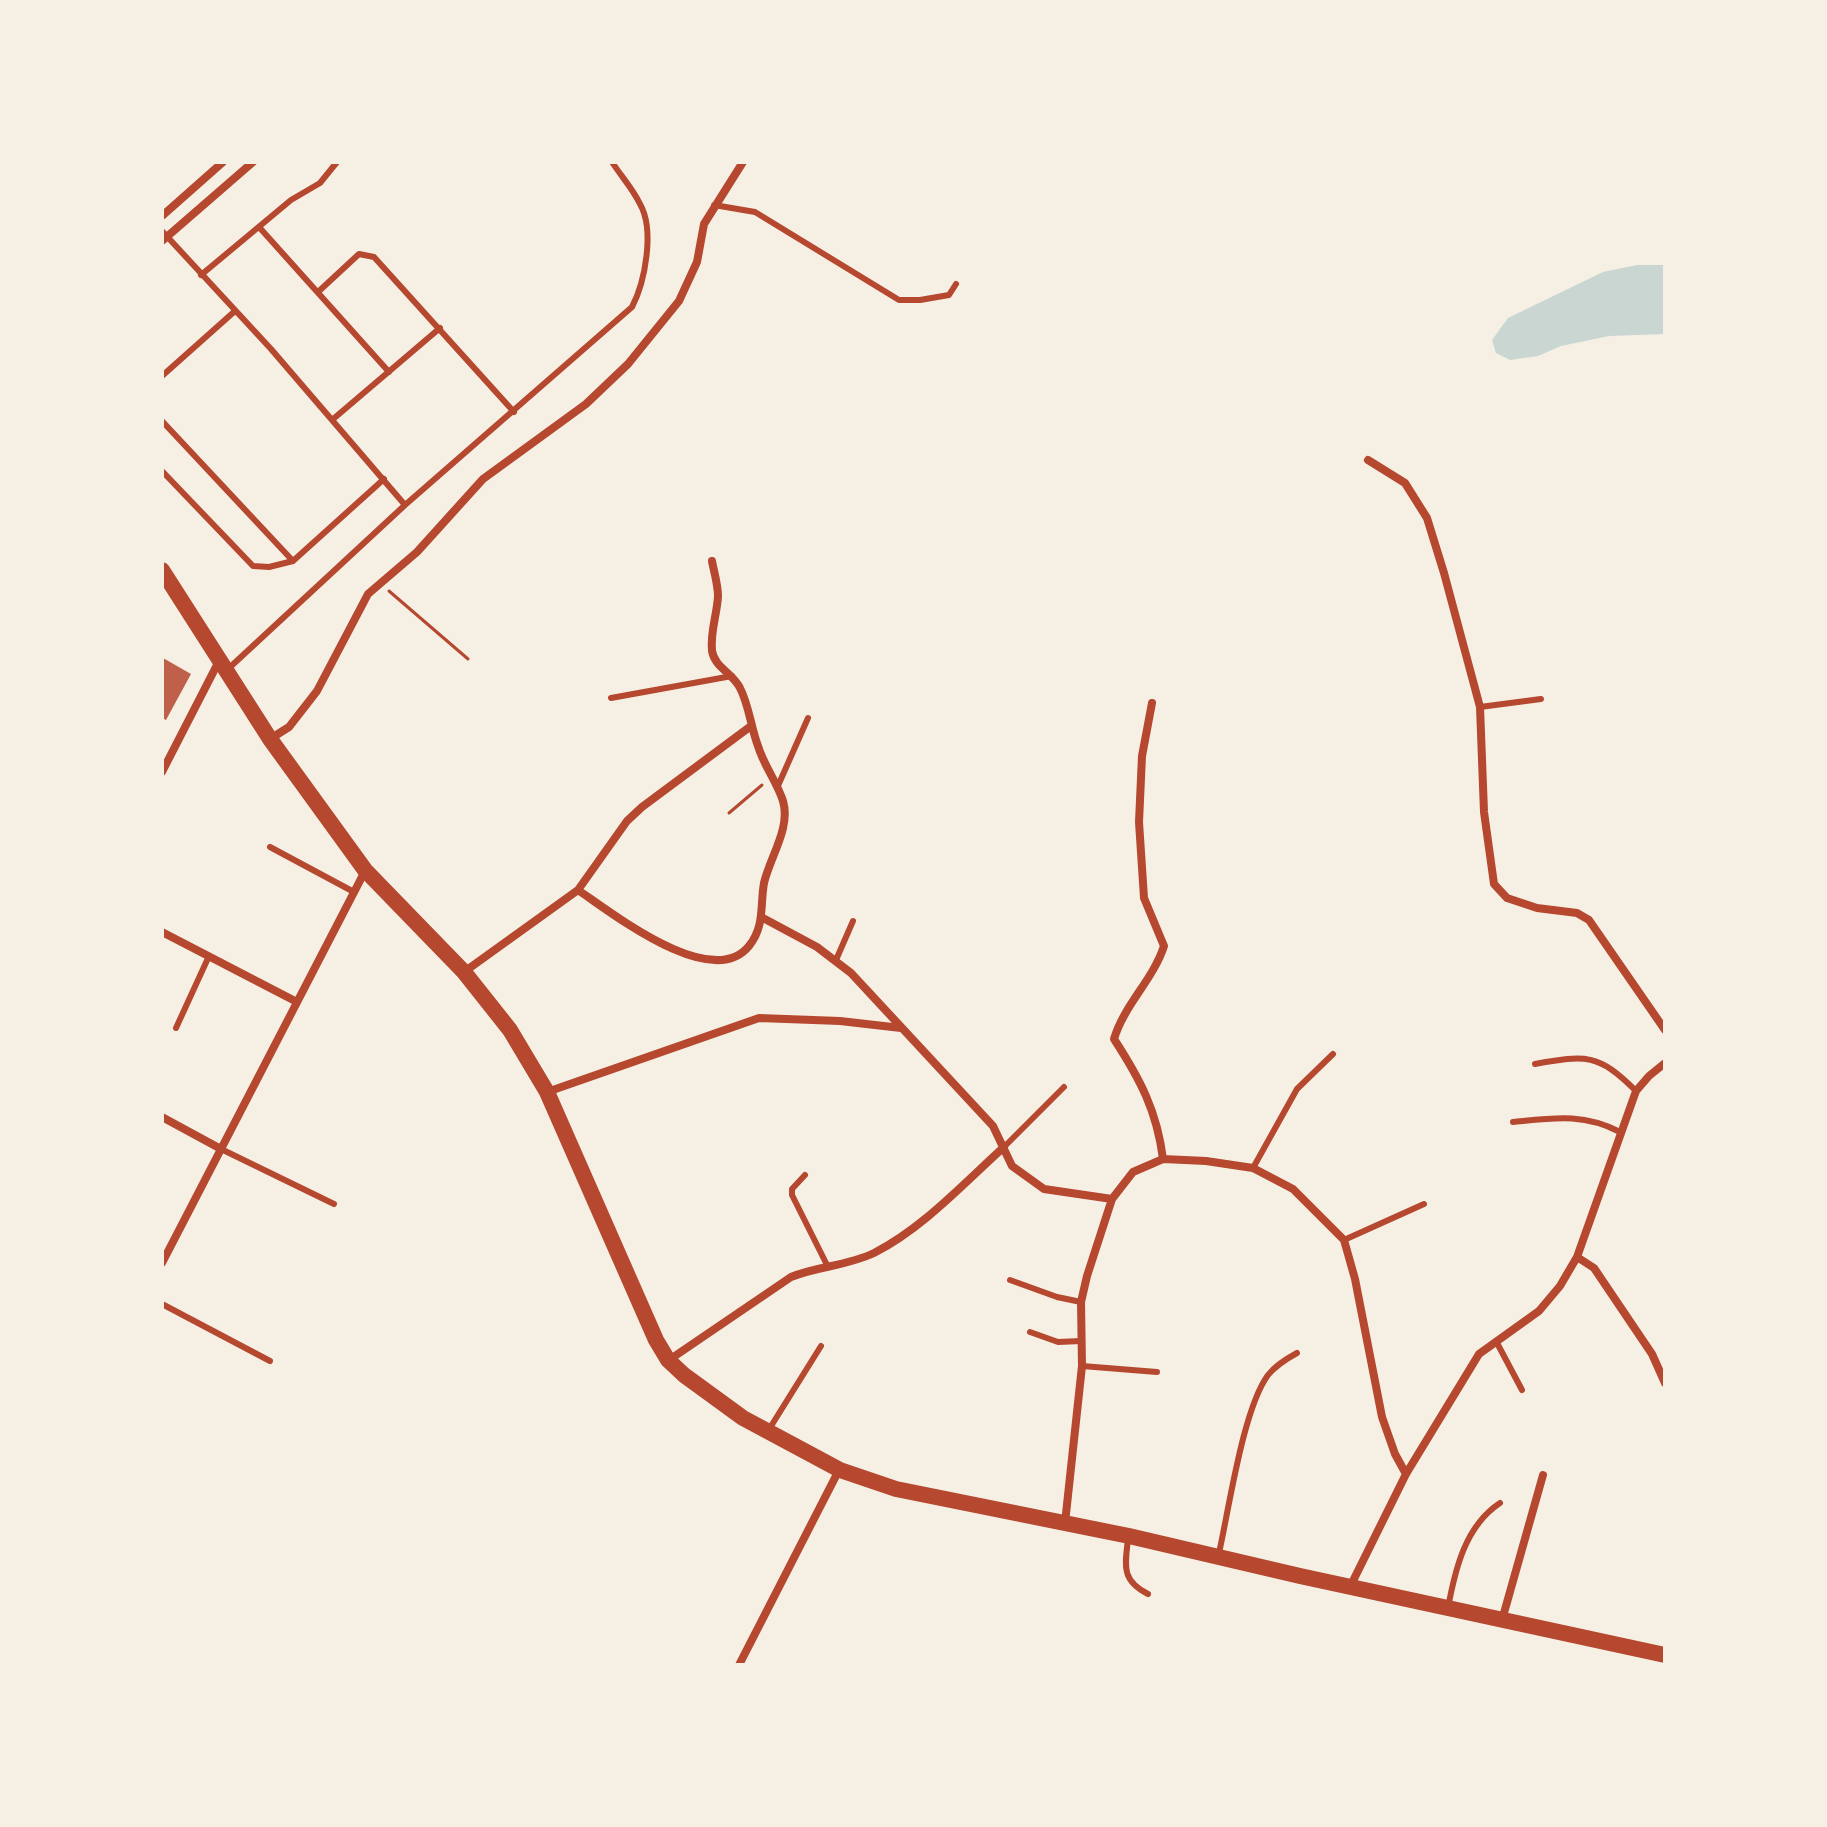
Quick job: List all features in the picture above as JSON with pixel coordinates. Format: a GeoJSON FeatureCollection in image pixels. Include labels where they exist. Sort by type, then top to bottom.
{"type":"FeatureCollection","features":[{"type":"Feature","properties":{"kind":"main road"},"geometry":{"type":"LineString","coordinates":[[162,570],[270,739],[365,870],[464,972],[510,1030],[547,1092],[656,1340],[668,1360],[702,1390],[840,1470],[896,1489],[1129,1536],[1665,1655]]}},
{"type":"Feature","properties":{"kind":"street"},"geometry":{"type":"LineString","coordinates":[[162,216],[223,162]]}},
{"type":"Feature","properties":{"kind":"street"},"geometry":{"type":"LineString","coordinates":[[163,237],[253,162]]}},
{"type":"Feature","properties":{"kind":"street"},"geometry":{"type":"LineString","coordinates":[[270,739],[289,727],[317,691],[368,594],[417,552],[483,479],[586,404],[628,364],[679,301],[691,280],[704,224],[743,162]]}},
{"type":"Feature","properties":{"kind":"street"},"geometry":{"type":"LineString","coordinates":[[1368,460],[1405,483],[1427,518],[1480,707],[1484,812],[1494,884],[1507,898],[1537,908],[1577,913],[1589,920],[1665,1030]]}},
{"type":"Feature","properties":{"kind":"street"},"geometry":{"type":"LineString","coordinates":[[578,890],[668,948],[701,959],[724,960],[748,949],[763,918],[765,879],[785,821],[784,805],[751,726],[741,689],[732,676],[716,663],[712,651],[718,595],[712,561]]}},
{"type":"Feature","properties":{"kind":"street"},"geometry":{"type":"LineString","coordinates":[[162,772],[222,666]]}},
{"type":"Feature","properties":{"kind":"street"},"geometry":{"type":"LineString","coordinates":[[1152,703],[1142,756],[1139,822],[1144,898],[1164,946],[1158,964],[1120,1019],[1114,1039],[1150,1102],[1159,1130],[1163,1159]]}},
{"type":"Feature","properties":{"kind":"street"},"geometry":{"type":"LineString","coordinates":[[464,972],[578,890],[627,821],[751,726]]}},
{"type":"Feature","properties":{"kind":"street"},"geometry":{"type":"LineString","coordinates":[[162,1263],[365,870]]}},
{"type":"Feature","properties":{"kind":"street"},"geometry":{"type":"LineString","coordinates":[[763,918],[836,960],[993,1126],[1012,1166],[1044,1189],[1112,1199]]}},
{"type":"Feature","properties":{"kind":"street"},"geometry":{"type":"LineString","coordinates":[[162,932],[297,1002]]}},
{"type":"Feature","properties":{"kind":"street"},"geometry":{"type":"LineString","coordinates":[[547,1092],[759,1018],[840,1021],[902,1028]]}},
{"type":"Feature","properties":{"kind":"street"},"geometry":{"type":"LineString","coordinates":[[1350,1587],[1406,1474],[1479,1354],[1539,1311],[1560,1286],[1577,1257],[1636,1091],[1665,1063]]}},
{"type":"Feature","properties":{"kind":"street"},"geometry":{"type":"LineString","coordinates":[[162,1117],[221,1149]]}},
{"type":"Feature","properties":{"kind":"street"},"geometry":{"type":"LineString","coordinates":[[668,1360],[791,1277],[813,1269],[842,1266],[899,1238],[1004,1147]]}},
{"type":"Feature","properties":{"kind":"street"},"geometry":{"type":"LineString","coordinates":[[1065,1523],[1082,1366],[1081,1302],[1087,1276],[1112,1199],[1133,1172],[1163,1159],[1253,1168],[1293,1189],[1344,1240],[1355,1279],[1382,1417],[1406,1474]]}},
{"type":"Feature","properties":{"kind":"street"},"geometry":{"type":"LineString","coordinates":[[1577,1257],[1594,1268],[1652,1354],[1665,1383]]}},
{"type":"Feature","properties":{"kind":"street"},"geometry":{"type":"LineString","coordinates":[[739,1665],[840,1470]]}},
{"type":"Feature","properties":{"kind":"street"},"geometry":{"type":"LineString","coordinates":[[1502,1621],[1543,1475]]}},
{"type":"Feature","properties":{"kind":"lane"},"geometry":{"type":"LineString","coordinates":[[201,275],[291,200],[320,183],[337,162]]}},
{"type":"Feature","properties":{"kind":"lane"},"geometry":{"type":"LineString","coordinates":[[222,666],[632,307],[641,290],[648,250],[642,206],[612,162]]}},
{"type":"Feature","properties":{"kind":"lane"},"geometry":{"type":"LineString","coordinates":[[714,205],[755,212],[899,300],[949,295],[956,284]]}},
{"type":"Feature","properties":{"kind":"lane"},"geometry":{"type":"LineString","coordinates":[[259,227],[389,372]]}},
{"type":"Feature","properties":{"kind":"lane"},"geometry":{"type":"LineString","coordinates":[[163,237],[235,311],[405,505]]}},
{"type":"Feature","properties":{"kind":"lane"},"geometry":{"type":"LineString","coordinates":[[318,292],[359,254],[374,257],[514,412]]}},
{"type":"Feature","properties":{"kind":"lane"},"geometry":{"type":"LineString","coordinates":[[162,376],[235,311]]}},
{"type":"Feature","properties":{"kind":"lane"},"geometry":{"type":"LineString","coordinates":[[332,420],[440,328]]}},
{"type":"Feature","properties":{"kind":"lane"},"geometry":{"type":"LineString","coordinates":[[162,421],[293,561]]}},
{"type":"Feature","properties":{"kind":"lane"},"geometry":{"type":"LineString","coordinates":[[162,471],[253,566],[269,567],[293,561],[384,479]]}},
{"type":"Feature","properties":{"kind":"lane"},"geometry":{"type":"LineString","coordinates":[[611,698],[732,676]]}},
{"type":"Feature","properties":{"kind":"lane"},"geometry":{"type":"LineString","coordinates":[[1480,707],[1541,699]]}},
{"type":"Feature","properties":{"kind":"lane"},"geometry":{"type":"LineString","coordinates":[[777,788],[808,718]]}},
{"type":"Feature","properties":{"kind":"lane"},"geometry":{"type":"LineString","coordinates":[[270,847],[354,892]]}},
{"type":"Feature","properties":{"kind":"lane"},"geometry":{"type":"LineString","coordinates":[[836,960],[853,921]]}},
{"type":"Feature","properties":{"kind":"lane"},"geometry":{"type":"LineString","coordinates":[[176,1028],[209,956]]}},
{"type":"Feature","properties":{"kind":"lane"},"geometry":{"type":"LineString","coordinates":[[1253,1168],[1297,1089],[1333,1054]]}},
{"type":"Feature","properties":{"kind":"lane"},"geometry":{"type":"LineString","coordinates":[[1535,1064],[1579,1056],[1602,1062],[1636,1091]]}},
{"type":"Feature","properties":{"kind":"lane"},"geometry":{"type":"LineString","coordinates":[[1004,1147],[1064,1087]]}},
{"type":"Feature","properties":{"kind":"lane"},"geometry":{"type":"LineString","coordinates":[[1513,1122],[1565,1116],[1599,1121],[1620,1132]]}},
{"type":"Feature","properties":{"kind":"lane"},"geometry":{"type":"LineString","coordinates":[[221,1149],[334,1204]]}},
{"type":"Feature","properties":{"kind":"lane"},"geometry":{"type":"LineString","coordinates":[[805,1175],[792,1193],[828,1267]]}},
{"type":"Feature","properties":{"kind":"lane"},"geometry":{"type":"LineString","coordinates":[[1344,1240],[1424,1204]]}},
{"type":"Feature","properties":{"kind":"lane"},"geometry":{"type":"LineString","coordinates":[[1010,1280],[1081,1302]]}},
{"type":"Feature","properties":{"kind":"lane"},"geometry":{"type":"LineString","coordinates":[[162,1304],[270,1361]]}},
{"type":"Feature","properties":{"kind":"lane"},"geometry":{"type":"LineString","coordinates":[[1030,1332],[1058,1342],[1081,1341]]}},
{"type":"Feature","properties":{"kind":"lane"},"geometry":{"type":"LineString","coordinates":[[1496,1341],[1522,1390]]}},
{"type":"Feature","properties":{"kind":"lane"},"geometry":{"type":"LineString","coordinates":[[768,1431],[821,1346]]}},
{"type":"Feature","properties":{"kind":"lane"},"geometry":{"type":"LineString","coordinates":[[1218,1557],[1241,1453],[1260,1390],[1268,1375],[1283,1360],[1297,1353]]}},
{"type":"Feature","properties":{"kind":"lane"},"geometry":{"type":"LineString","coordinates":[[1082,1366],[1157,1372]]}},
{"type":"Feature","properties":{"kind":"lane"},"geometry":{"type":"LineString","coordinates":[[1448,1609],[1452,1585],[1472,1532],[1500,1503]]}},
{"type":"Feature","properties":{"kind":"lane"},"geometry":{"type":"LineString","coordinates":[[1129,1536],[1126,1573],[1134,1587],[1148,1594]]}},
{"type":"Feature","properties":{"kind":"path"},"geometry":{"type":"LineString","coordinates":[[381,582],[401,603],[468,659]]}},
{"type":"Feature","properties":{"kind":"path"},"geometry":{"type":"LineString","coordinates":[[729,813],[771,777]]}},
{"type":"Feature","properties":{"kind":"shaded area"},"geometry":{"type":"Polygon","coordinates":[[[1637,265],[1665,265],[1665,334],[1609,336],[1561,346],[1538,356],[1510,360],[1496,353],[1492,340],[1508,318],[1603,272],[1637,265]]]}},
{"type":"Feature","properties":{"kind":"building"},"geometry":{"type":"Polygon","coordinates":[[[163,658],[191,674],[166,720],[162,718],[163,658]]]}}]}
